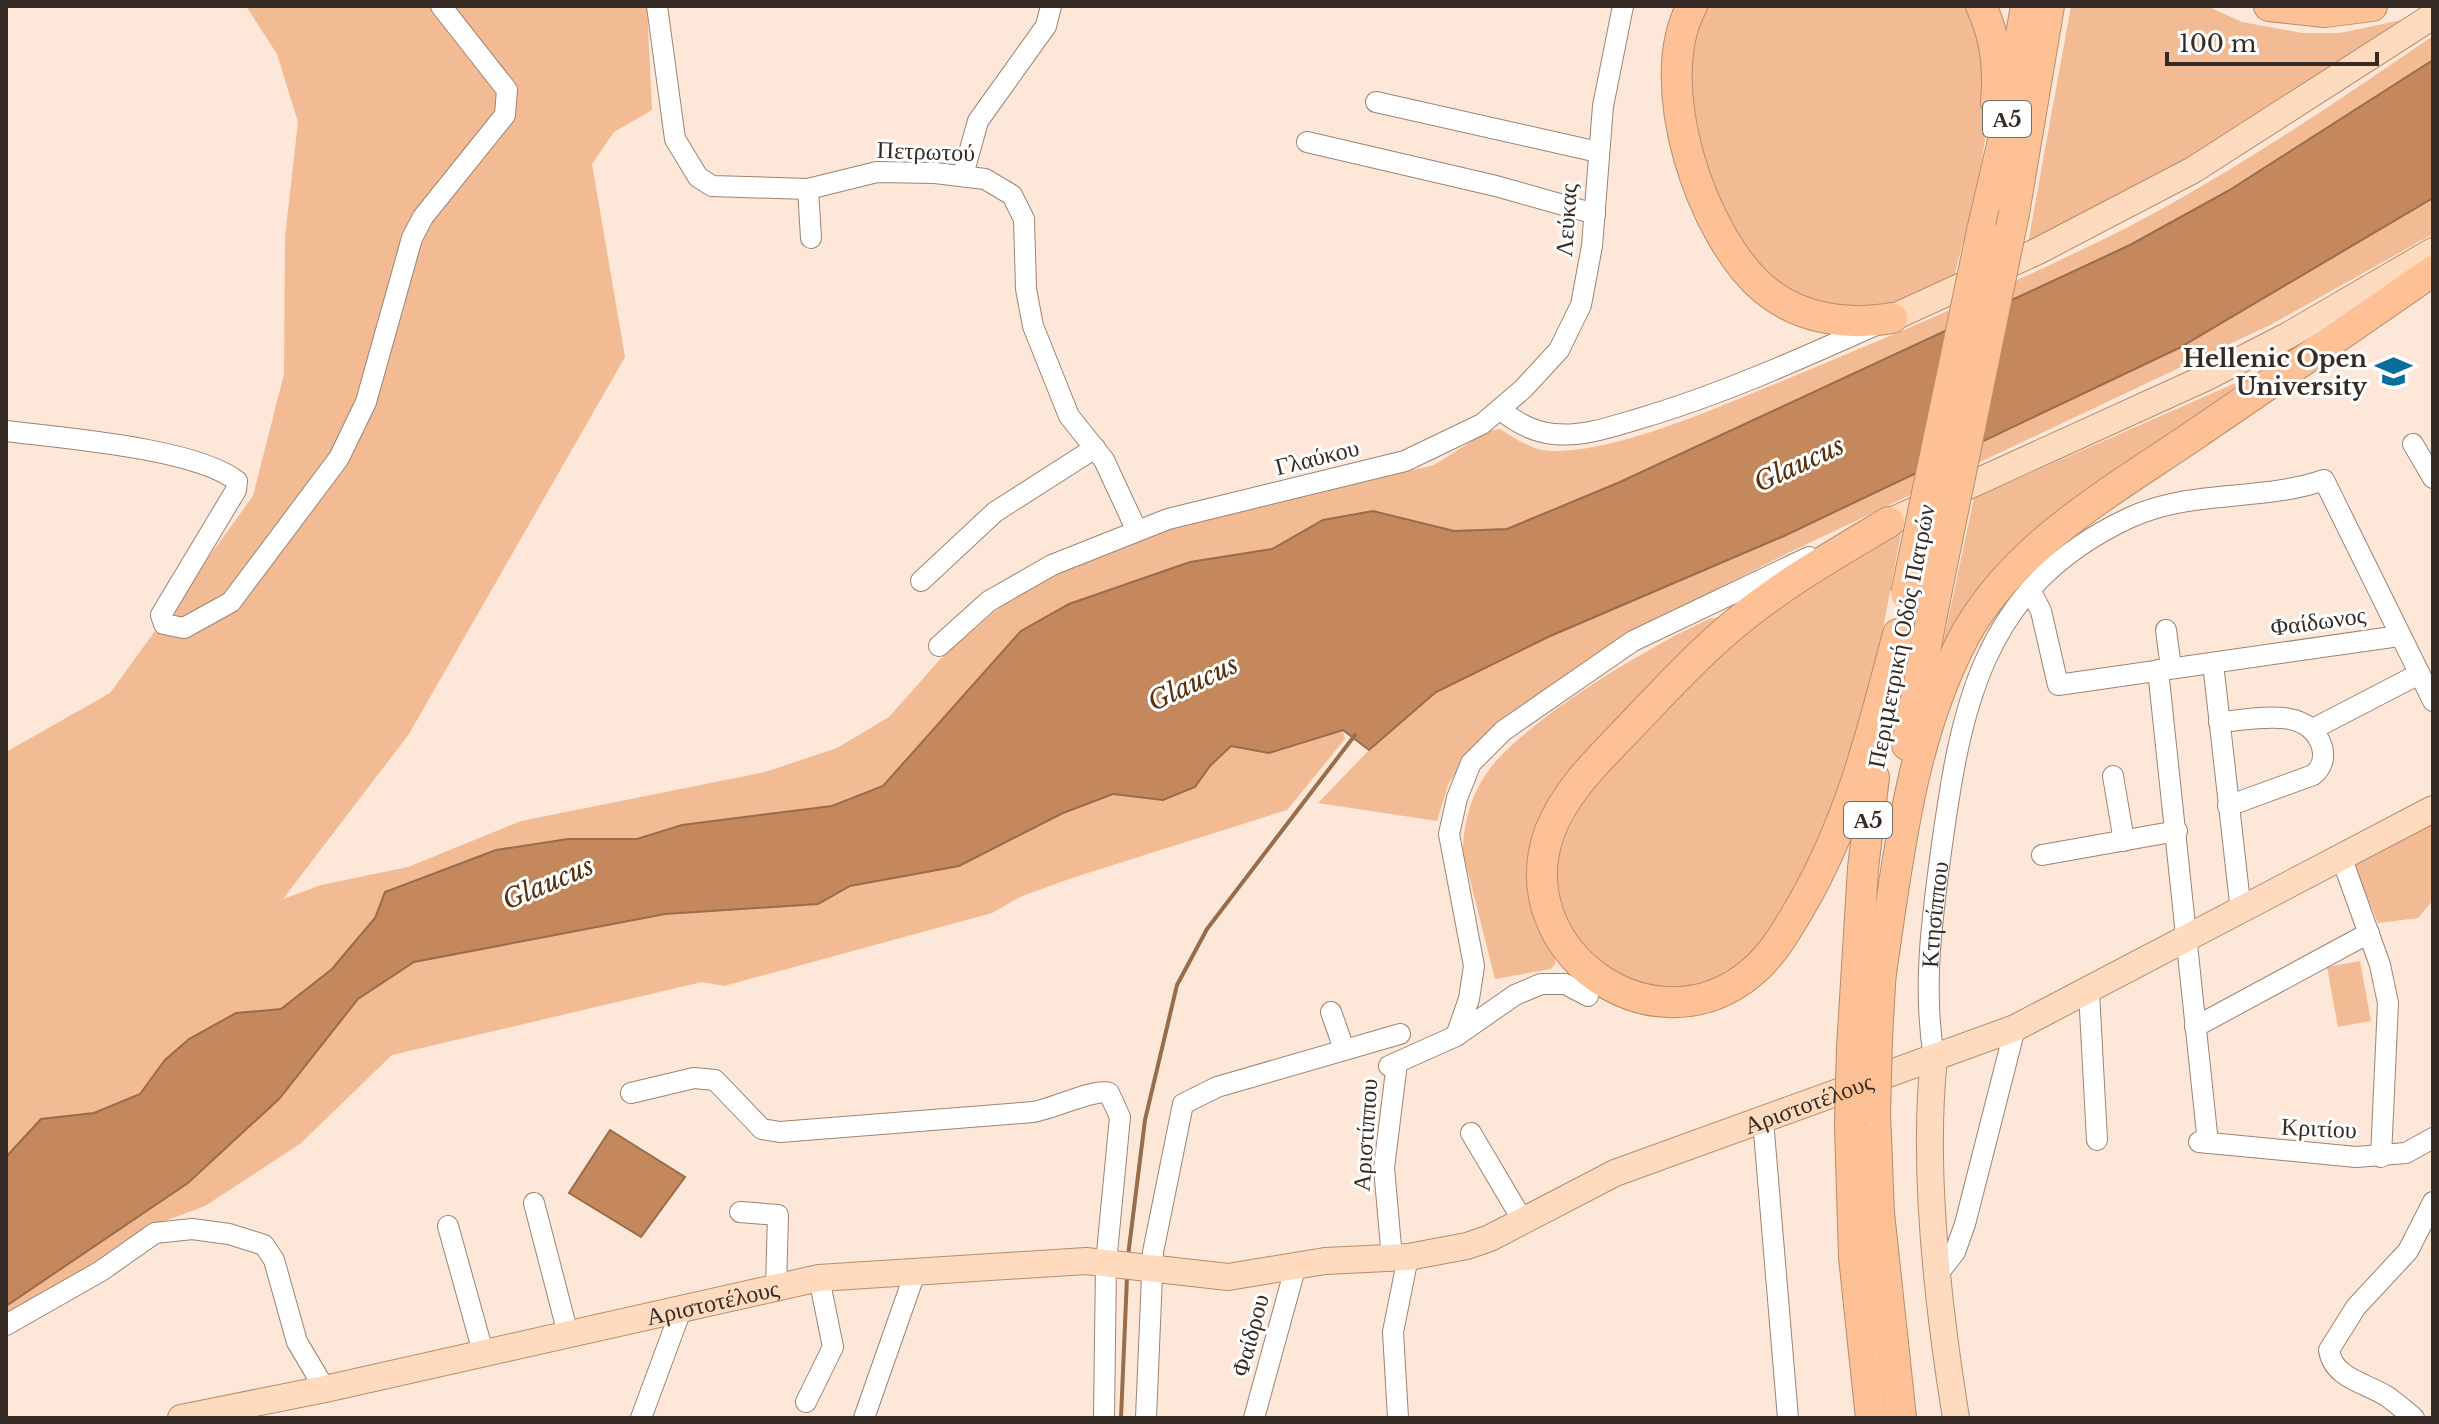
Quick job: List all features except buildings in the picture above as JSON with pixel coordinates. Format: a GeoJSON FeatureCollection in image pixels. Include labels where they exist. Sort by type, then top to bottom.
{"type":"FeatureCollection","features":[{"type":"Feature","properties":{"kind":"highway"},"geometry":{"type":"LineString","coordinates":[[1692,6],[1678,45],[1675,84],[1692,159],[1708,210],[1738,263],[1766,291],[1791,306],[1820,317],[1852,322],[1892,318]]}},
{"type":"Feature","properties":{"kind":"highway"},"geometry":{"type":"LineString","coordinates":[[1981,6],[1998,77],[1984,226]]}},
{"type":"Feature","properties":{"kind":"highway","name":"Περιμετρική Οδός Πατρών"},"geometry":{"type":"LineString","coordinates":[[1871,1418],[1854,1257],[1865,1043],[1863,868],[1898,634],[2000,157],[2026,6]]}},
{"type":"Feature","properties":{"kind":"highway","name":"Περιμετρική Οδός Πατρών"},"geometry":{"type":"LineString","coordinates":[[1865,1043],[1879,986],[1897,811],[1936,594],[2014,213],[2049,6]]}},
{"type":"Feature","properties":{"kind":"highway"},"geometry":{"type":"LineString","coordinates":[[2269,6],[2325,12],[2372,6]]}},
{"type":"Feature","properties":{"kind":"highway"},"geometry":{"type":"LineString","coordinates":[[1879,986],[1905,823],[1922,752],[1950,667],[1984,605],[2024,559],[2093,505],[2433,271]]}},
{"type":"Feature","properties":{"kind":"highway"},"geometry":{"type":"LineString","coordinates":[[1889,522],[1773,594],[1723,633],[1590,769],[1568,798],[1550,832],[1543,864],[1545,895],[1552,922],[1581,965],[1617,990],[1664,1003],[1713,996],[1760,965],[1812,887],[1851,805],[1898,634]]}},
{"type":"Feature","properties":{"kind":"highway","name":"Περιμετρική Οδός Πατρών"},"geometry":{"type":"LineString","coordinates":[[1863,1119],[1879,1213],[1901,1418]]}},
{"type":"Feature","properties":{"kind":"main road"},"geometry":{"type":"LineString","coordinates":[[1892,318],[2088,227],[2193,170],[2433,16]]}},
{"type":"Feature","properties":{"kind":"main road"},"geometry":{"type":"LineString","coordinates":[[1889,522],[2219,371],[2300,330],[2433,251]]}},
{"type":"Feature","properties":{"kind":"main road","name":"Αριστοτέλους"},"geometry":{"type":"LineString","coordinates":[[181,1418],[325,1389],[819,1278],[916,1270],[1110,1264],[1228,1277],[1296,1265],[1400,1257],[1467,1246],[1615,1173],[2015,1028],[2089,992],[2433,809]]}},
{"type":"Feature","properties":{"kind":"main road","name":"Κτησίππου"},"geometry":{"type":"LineString","coordinates":[[1934,1058],[1931,1113],[1937,1275],[1956,1418]]}},
{"type":"Feature","properties":{"kind":"street"},"geometry":{"type":"LineString","coordinates":[[6,431],[159,455],[228,474],[237,481],[236,490],[161,615],[164,624],[184,628],[231,602],[339,458],[366,402],[412,238],[423,217],[505,115],[507,90],[441,6]]}},
{"type":"Feature","properties":{"kind":"street","name":"Πετρωτού"},"geometry":{"type":"LineString","coordinates":[[657,6],[675,139],[698,177],[712,186],[808,189],[877,172],[963,175],[999,185],[1018,204],[1025,231],[1030,316],[1069,416],[1108,468],[1137,531]]}},
{"type":"Feature","properties":{"kind":"street"},"geometry":{"type":"LineString","coordinates":[[963,175],[978,121],[1046,26],[1051,6]]}},
{"type":"Feature","properties":{"kind":"street","name":"Λεύκας"},"geometry":{"type":"LineString","coordinates":[[1500,409],[1549,362],[1571,330],[1588,273],[1598,152],[1623,6]]}},
{"type":"Feature","properties":{"kind":"street"},"geometry":{"type":"LineString","coordinates":[[1376,102],[1598,152]]}},
{"type":"Feature","properties":{"kind":"street"},"geometry":{"type":"LineString","coordinates":[[1307,142],[1473,180],[1595,214]]}},
{"type":"Feature","properties":{"kind":"street"},"geometry":{"type":"LineString","coordinates":[[808,189],[811,238]]}},
{"type":"Feature","properties":{"kind":"street"},"geometry":{"type":"LineString","coordinates":[[1500,409],[1513,420],[1539,432],[1562,435],[1601,430],[1727,389],[1892,318]]}},
{"type":"Feature","properties":{"kind":"street","name":"Γλαύκου"},"geometry":{"type":"LineString","coordinates":[[939,646],[970,615],[1052,565],[1192,513],[1331,482],[1405,461],[1482,424],[1500,409]]}},
{"type":"Feature","properties":{"kind":"street"},"geometry":{"type":"LineString","coordinates":[[2413,444],[2433,478]]}},
{"type":"Feature","properties":{"kind":"street"},"geometry":{"type":"LineString","coordinates":[[921,581],[995,512],[1095,448]]}},
{"type":"Feature","properties":{"kind":"street","name":"Φαίδωνος"},"geometry":{"type":"LineString","coordinates":[[2030,590],[2041,611],[2058,685],[2399,636],[2324,480],[2295,488],[2166,504]]}},
{"type":"Feature","properties":{"kind":"street","name":"Κτησίππου"},"geometry":{"type":"LineString","coordinates":[[1934,1058],[1927,999],[1927,956],[1957,748],[1981,665],[2030,590],[2053,566],[2131,516],[2166,504]]}},
{"type":"Feature","properties":{"kind":"street"},"geometry":{"type":"LineString","coordinates":[[1456,1036],[1469,999],[1474,966],[1449,834],[1457,798],[1471,763],[1503,731],[1633,641],[1889,522]]}},
{"type":"Feature","properties":{"kind":"street"},"geometry":{"type":"LineString","coordinates":[[2166,630],[2164,669],[2195,1027],[2369,933]]}},
{"type":"Feature","properties":{"kind":"street"},"geometry":{"type":"LineString","coordinates":[[2399,636],[2433,701]]}},
{"type":"Feature","properties":{"kind":"street"},"geometry":{"type":"LineString","coordinates":[[2213,663],[2241,912]]}},
{"type":"Feature","properties":{"kind":"street"},"geometry":{"type":"LineString","coordinates":[[2313,729],[2419,674]]}},
{"type":"Feature","properties":{"kind":"street"},"geometry":{"type":"LineString","coordinates":[[2219,722],[2293,719],[2313,729],[2323,753],[2317,772],[2228,806]]}},
{"type":"Feature","properties":{"kind":"street"},"geometry":{"type":"LineString","coordinates":[[2113,776],[2124,841]]}},
{"type":"Feature","properties":{"kind":"street"},"geometry":{"type":"LineString","coordinates":[[2042,855],[2177,831]]}},
{"type":"Feature","properties":{"kind":"street"},"geometry":{"type":"LineString","coordinates":[[2342,859],[2380,965],[2389,1012],[2381,1157]]}},
{"type":"Feature","properties":{"kind":"street"},"geometry":{"type":"LineString","coordinates":[[1456,1036],[1515,995],[1541,984],[1565,984],[1588,996]]}},
{"type":"Feature","properties":{"kind":"street"},"geometry":{"type":"LineString","coordinates":[[2089,992],[2097,1140]]}},
{"type":"Feature","properties":{"kind":"street"},"geometry":{"type":"LineString","coordinates":[[1331,1012],[1344,1049]]}},
{"type":"Feature","properties":{"kind":"street","name":"Κριτίου"},"geometry":{"type":"LineString","coordinates":[[2195,1027],[2203,1142],[2299,1154],[2381,1157],[2406,1153],[2433,1138]]}},
{"type":"Feature","properties":{"kind":"street"},"geometry":{"type":"LineString","coordinates":[[1937,1275],[1955,1252],[1965,1224],[2015,1028]]}},
{"type":"Feature","properties":{"kind":"street"},"geometry":{"type":"LineString","coordinates":[[1146,1418],[1148,1270],[1183,1104],[1217,1087],[1400,1034]]}},
{"type":"Feature","properties":{"kind":"street","name":"Αριστίππου"},"geometry":{"type":"LineString","coordinates":[[1398,1418],[1392,1340],[1400,1257],[1384,1168],[1393,1064],[1456,1036]]}},
{"type":"Feature","properties":{"kind":"street"},"geometry":{"type":"LineString","coordinates":[[631,1093],[694,1078],[715,1080],[762,1129],[780,1132],[1033,1112],[1107,1092],[1114,1099],[1120,1117],[1104,1418]]}},
{"type":"Feature","properties":{"kind":"street"},"geometry":{"type":"LineString","coordinates":[[1763,1120],[1788,1418]]}},
{"type":"Feature","properties":{"kind":"street"},"geometry":{"type":"LineString","coordinates":[[1471,1133],[1523,1221]]}},
{"type":"Feature","properties":{"kind":"street"},"geometry":{"type":"LineString","coordinates":[[2414,1418],[2387,1397],[2342,1374],[2332,1363],[2329,1350],[2356,1307],[2408,1251],[2433,1202]]}},
{"type":"Feature","properties":{"kind":"street"},"geometry":{"type":"LineString","coordinates":[[534,1203],[568,1334]]}},
{"type":"Feature","properties":{"kind":"street"},"geometry":{"type":"LineString","coordinates":[[740,1212],[778,1215],[776,1288]]}},
{"type":"Feature","properties":{"kind":"street"},"geometry":{"type":"LineString","coordinates":[[448,1226],[483,1352]]}},
{"type":"Feature","properties":{"kind":"street"},"geometry":{"type":"LineString","coordinates":[[6,1325],[101,1271],[155,1233],[192,1229],[229,1234],[264,1245],[274,1260],[297,1342],[325,1389]]}},
{"type":"Feature","properties":{"kind":"street","name":"Φαίδρου"},"geometry":{"type":"LineString","coordinates":[[1254,1418],[1296,1265]]}},
{"type":"Feature","properties":{"kind":"street"},"geometry":{"type":"LineString","coordinates":[[864,1418],[916,1270]]}},
{"type":"Feature","properties":{"kind":"street"},"geometry":{"type":"LineString","coordinates":[[806,1402],[833,1347],[819,1278]]}},
{"type":"Feature","properties":{"kind":"street"},"geometry":{"type":"LineString","coordinates":[[641,1418],[681,1310]]}},
{"type":"Feature","properties":{"kind":"shaded area"},"geometry":{"type":"Polygon","coordinates":[[[246,6],[647,6],[652,110],[614,132],[592,164],[625,357],[409,734],[283,899],[321,885],[408,867],[521,821],[765,772],[837,748],[889,717],[943,656],[1033,579],[1136,537],[1434,465],[1488,431],[1500,429],[1523,443],[1543,450],[1575,450],[1634,437],[1694,417],[1954,308],[2130,226],[2246,159],[2433,36],[2433,60],[2228,191],[2130,245],[1620,482],[1507,529],[1454,531],[1373,511],[1323,520],[1272,549],[1189,562],[938,728],[884,786],[832,806],[682,825],[637,839],[568,839],[385,892],[375,918],[332,969],[281,1009],[236,1013],[165,1060],[140,1093],[94,1113],[41,1119],[6,1157],[6,752],[110,693],[253,496],[284,374],[285,237],[298,122],[277,54],[246,6]]]}},
{"type":"Feature","properties":{"kind":"shaded area"},"geometry":{"type":"Polygon","coordinates":[[[1707,6],[1964,6],[1978,37],[1986,70],[1987,105],[1979,176],[1954,277],[1887,305],[1844,311],[1821,307],[1798,297],[1758,268],[1723,213],[1698,141],[1690,68],[1695,34],[1707,6]]]}},
{"type":"Feature","properties":{"kind":"shaded area"},"geometry":{"type":"Polygon","coordinates":[[[2071,6],[2207,6],[2242,22],[2302,33],[2340,33],[2407,19],[2183,165],[2028,243],[2071,6]]]}},
{"type":"Feature","properties":{"kind":"shaded area"},"geometry":{"type":"Polygon","coordinates":[[[2433,198],[2433,234],[2272,324],[1788,553],[1673,612],[1494,729],[1449,782],[1437,821],[1318,803],[1369,750],[1436,692],[1547,637],[1784,536],[2179,348],[2433,198]]]}},
{"type":"Feature","properties":{"kind":"shaded area"},"geometry":{"type":"Polygon","coordinates":[[[2240,381],[2243,384],[1941,653],[1974,498],[2240,381]]]}},
{"type":"Feature","properties":{"kind":"shaded area"},"geometry":{"type":"Polygon","coordinates":[[[1901,533],[1868,709],[1829,833],[1758,951],[1705,987],[1644,989],[1602,969],[1563,918],[1555,865],[1562,835],[1576,806],[1672,700],[1776,603],[1901,533]]]}},
{"type":"Feature","properties":{"kind":"shaded area"},"geometry":{"type":"Polygon","coordinates":[[[1711,618],[1720,618],[1556,796],[1555,964],[1551,969],[1495,979],[1463,852],[1465,826],[1477,789],[1500,757],[1571,699],[1630,661],[1711,618]]]}},
{"type":"Feature","properties":{"kind":"shaded area"},"geometry":{"type":"Polygon","coordinates":[[[1343,730],[1345,739],[1287,810],[1075,877],[1022,896],[992,913],[724,986],[702,982],[392,1055],[300,1144],[205,1206],[165,1221],[98,1269],[6,1320],[6,1306],[188,1183],[279,1099],[358,999],[414,962],[665,914],[818,904],[850,886],[959,866],[1063,813],[1113,794],[1164,799],[1195,787],[1210,766],[1231,746],[1269,753],[1343,730]]]}},
{"type":"Feature","properties":{"kind":"shaded area"},"geometry":{"type":"Polygon","coordinates":[[[2433,822],[2433,900],[2418,918],[2378,923],[2353,863],[2433,822]]]}},
{"type":"Feature","properties":{"kind":"shaded area"},"geometry":{"type":"Polygon","coordinates":[[[2360,961],[2371,1021],[2338,1027],[2327,967],[2360,961]]]}},
{"type":"Feature","properties":{"kind":"water","name":"Glaucus"},"geometry":{"type":"Polygon","coordinates":[[[2433,60],[2433,198],[2179,348],[1784,536],[1548,637],[1436,692],[1369,750],[1343,730],[1269,753],[1231,746],[1210,766],[1195,787],[1163,800],[1113,794],[1063,813],[959,866],[850,886],[818,904],[665,914],[414,962],[358,999],[279,1099],[188,1183],[6,1306],[6,1157],[41,1119],[94,1113],[140,1094],[165,1060],[189,1039],[236,1013],[281,1009],[332,969],[375,918],[385,892],[496,850],[568,839],[637,839],[682,825],[832,806],[883,786],[1021,631],[1069,604],[1190,562],[1272,549],[1323,520],[1373,511],[1454,531],[1507,529],[1620,482],[2130,245],[2228,191],[2433,60]]]}},
{"type":"Feature","properties":{"kind":"water"},"geometry":{"type":"Polygon","coordinates":[[[610,1130],[685,1177],[641,1237],[569,1193],[610,1130]]]}},
{"type":"Feature","properties":{"kind":"waterway"},"geometry":{"type":"LineString","coordinates":[[1128,1256],[1145,1120],[1177,985],[1207,929],[1355,735]]}},
{"type":"Feature","properties":{"kind":"waterway"},"geometry":{"type":"LineString","coordinates":[[1121,1418],[1127,1277]]}},
{"type":"Feature","properties":{"kind":"place","name":"Hellenic Open University"},"geometry":{"type":"Point","coordinates":[2393,372]}}]}
